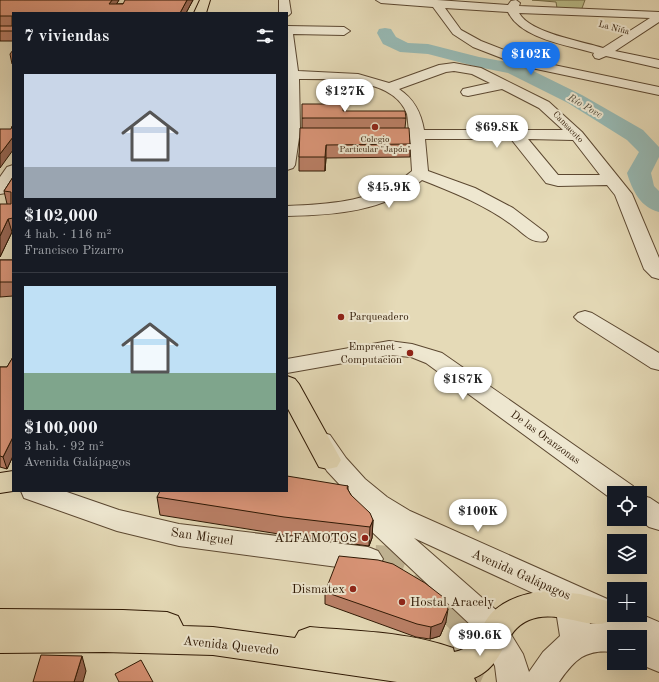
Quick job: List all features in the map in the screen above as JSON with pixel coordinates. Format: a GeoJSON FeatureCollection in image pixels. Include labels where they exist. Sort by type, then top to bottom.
{"type":"FeatureCollection","features":[{"type":"Feature","properties":{"kind":"main road"},"geometry":{"type":"LineString","coordinates":[[200,12],[205,0]]}},
{"type":"Feature","properties":{"kind":"main road"},"geometry":{"type":"LineString","coordinates":[[288,386],[328,460]]}},
{"type":"Feature","properties":{"kind":"main road"},"geometry":{"type":"LineString","coordinates":[[298,641],[456,668],[471,664],[486,652],[506,618],[522,609],[542,604],[560,597],[607,624]]}},
{"type":"Feature","properties":{"kind":"main road","name":"Avenida Quevedo"},"geometry":{"type":"LineString","coordinates":[[0,622],[123,623],[207,628],[298,641],[367,646],[450,670]]}},
{"type":"Feature","properties":{"kind":"main road","name":"Avenida Quevedo"},"geometry":{"type":"LineString","coordinates":[[0,639],[104,638],[219,642],[396,667],[450,670]]}},
{"type":"Feature","properties":{"kind":"street"},"geometry":{"type":"LineString","coordinates":[[284,0],[285,12]]}},
{"type":"Feature","properties":{"kind":"street"},"geometry":{"type":"LineString","coordinates":[[381,0],[514,5],[517,19],[536,32],[604,52],[659,64]]}},
{"type":"Feature","properties":{"kind":"street","name":"La Niña"},"geometry":{"type":"LineString","coordinates":[[514,5],[570,12],[595,18],[599,0]]}},
{"type":"Feature","properties":{"kind":"street"},"geometry":{"type":"LineString","coordinates":[[443,3],[457,32],[477,44],[527,63],[659,91]]}},
{"type":"Feature","properties":{"kind":"street"},"geometry":{"type":"LineString","coordinates":[[595,18],[659,17]]}},
{"type":"Feature","properties":{"kind":"street"},"geometry":{"type":"LineString","coordinates":[[572,72],[635,34],[659,17]]}},
{"type":"Feature","properties":{"kind":"street"},"geometry":{"type":"LineString","coordinates":[[288,30],[344,30]]}},
{"type":"Feature","properties":{"kind":"street","name":"La Niña"},"geometry":{"type":"LineString","coordinates":[[620,30],[653,37]]}},
{"type":"Feature","properties":{"kind":"street"},"geometry":{"type":"LineString","coordinates":[[288,45],[290,75],[290,134],[288,155]]}},
{"type":"Feature","properties":{"kind":"street","name":"Cansacoto"},"geometry":{"type":"LineString","coordinates":[[391,87],[444,68],[454,67],[476,71],[544,105],[577,135],[623,194],[654,269],[659,273]]}},
{"type":"Feature","properties":{"kind":"street"},"geometry":{"type":"LineString","coordinates":[[288,211],[327,209],[365,202],[399,190],[420,173],[422,157],[413,113],[404,99],[391,87],[360,78],[323,74],[290,75]]}},
{"type":"Feature","properties":{"kind":"street"},"geometry":{"type":"LineString","coordinates":[[468,92],[503,84]]}},
{"type":"Feature","properties":{"kind":"street"},"geometry":{"type":"LineString","coordinates":[[290,134],[344,133]]}},
{"type":"Feature","properties":{"kind":"street"},"geometry":{"type":"LineString","coordinates":[[388,134],[577,135]]}},
{"type":"Feature","properties":{"kind":"street"},"geometry":{"type":"LineString","coordinates":[[516,135],[552,179],[558,181],[612,180]]}},
{"type":"Feature","properties":{"kind":"street"},"geometry":{"type":"LineString","coordinates":[[0,189],[12,171]]}},
{"type":"Feature","properties":{"kind":"street"},"geometry":{"type":"LineString","coordinates":[[420,173],[469,192],[507,212],[539,237]]}},
{"type":"Feature","properties":{"kind":"street"},"geometry":{"type":"LineString","coordinates":[[585,317],[659,363]]}},
{"type":"Feature","properties":{"kind":"street","name":"De las Oranzonas"},"geometry":{"type":"LineString","coordinates":[[288,366],[389,348],[406,348],[422,353],[434,358],[613,486]]}},
{"type":"Feature","properties":{"kind":"street","name":"Avenida Galápagos"},"geometry":{"type":"LineString","coordinates":[[288,377],[322,444],[355,485],[372,500],[390,513],[413,526],[560,597]]}},
{"type":"Feature","properties":{"kind":"street"},"geometry":{"type":"LineString","coordinates":[[288,393],[317,453],[351,496],[381,525],[485,618],[494,637],[511,664],[514,682]]}},
{"type":"Feature","properties":{"kind":"street","name":"San Miguel"},"geometry":{"type":"LineString","coordinates":[[37,492],[117,520],[179,535],[375,560]]}},
{"type":"Feature","properties":{"kind":"street"},"geometry":{"type":"LineString","coordinates":[[560,597],[576,627],[575,643]]}},
{"type":"Feature","properties":{"kind":"street"},"geometry":{"type":"LineString","coordinates":[[540,682],[558,657],[575,643],[595,637],[607,624],[659,637]]}},
{"type":"Feature","properties":{"kind":"street"},"geometry":{"type":"LineString","coordinates":[[647,652],[659,658]]}},
{"type":"Feature","properties":{"kind":"green space"},"geometry":{"type":"Polygon","coordinates":[[[532,0],[585,0],[581,11],[557,8],[556,2],[532,0]]]}},
{"type":"Feature","properties":{"kind":"building"},"geometry":{"type":"Polygon","coordinates":[[[0,0],[112,0],[109,4],[123,4],[125,0],[187,0],[181,12],[12,12],[12,16],[0,16],[0,0]]]}},
{"type":"Feature","properties":{"kind":"building"},"geometry":{"type":"Polygon","coordinates":[[[0,26],[12,26],[12,31],[0,31],[0,26]]]}},
{"type":"Feature","properties":{"kind":"building"},"geometry":{"type":"Polygon","coordinates":[[[302,104],[343,104],[343,111],[405,111],[406,118],[302,118],[302,104]]]}},
{"type":"Feature","properties":{"kind":"building"},"geometry":{"type":"Polygon","coordinates":[[[12,126],[12,138],[0,154],[0,129],[11,129],[12,126]]]}},
{"type":"Feature","properties":{"kind":"building"},"geometry":{"type":"Polygon","coordinates":[[[300,128],[409,128],[410,144],[326,145],[325,157],[299,157],[300,128]]]}},
{"type":"Feature","properties":{"kind":"building"},"geometry":{"type":"Polygon","coordinates":[[[12,179],[12,218],[8,219],[0,236],[0,204],[11,204],[11,192],[4,191],[12,179]]]}},
{"type":"Feature","properties":{"kind":"building"},"geometry":{"type":"Polygon","coordinates":[[[0,260],[12,260],[12,282],[0,282],[0,260]]]}},
{"type":"Feature","properties":{"kind":"building"},"geometry":{"type":"Polygon","coordinates":[[[12,359],[12,439],[3,457],[0,456],[0,367],[7,367],[12,359]]]}},
{"type":"Feature","properties":{"kind":"building"},"geometry":{"type":"Polygon","coordinates":[[[288,476],[348,486],[347,488],[351,495],[370,513],[373,520],[370,527],[284,517],[157,497],[160,492],[288,492],[288,476]]]}},
{"type":"Feature","properties":{"kind":"building"},"geometry":{"type":"Polygon","coordinates":[[[339,556],[378,560],[393,564],[425,583],[443,597],[448,609],[442,623],[431,627],[417,624],[325,592],[339,556]]]}},
{"type":"Feature","properties":{"kind":"building"},"geometry":{"type":"Polygon","coordinates":[[[41,655],[82,656],[74,682],[33,682],[41,655]]]}},
{"type":"Feature","properties":{"kind":"building"},"geometry":{"type":"Polygon","coordinates":[[[141,660],[153,682],[119,682],[115,674],[141,660]]]}},
{"type":"Feature","properties":{"kind":"waterway","name":"Río Pove"},"geometry":{"type":"LineString","coordinates":[[385,33],[389,40],[406,48],[428,49],[478,62],[513,68],[575,99],[635,135],[651,151],[639,173],[643,188],[659,205]]}},
{"type":"Feature","properties":{"kind":"tunnel"},"geometry":{"type":"LineString","coordinates":[[375,560],[391,561],[410,568],[498,656]]}},
{"type":"Feature","properties":{"kind":"tunnel"},"geometry":{"type":"LineString","coordinates":[[457,662],[473,666],[508,682]]}},
{"type":"Feature","properties":{"kind":"place","name":"Colegio Particular \"Japón\""},"geometry":{"type":"Point","coordinates":[375,127]}},
{"type":"Feature","properties":{"kind":"place","name":"Parqueadero"},"geometry":{"type":"Point","coordinates":[341,317]}},
{"type":"Feature","properties":{"kind":"place","name":"Emprenet - Computacion"},"geometry":{"type":"Point","coordinates":[410,353]}},
{"type":"Feature","properties":{"kind":"place","name":"ALFAMOTOS"},"geometry":{"type":"Point","coordinates":[365,538]}},
{"type":"Feature","properties":{"kind":"place","name":"Dismatex"},"geometry":{"type":"Point","coordinates":[353,589]}},
{"type":"Feature","properties":{"kind":"place","name":"Hostal Aracely"},"geometry":{"type":"Point","coordinates":[402,602]}}]}
